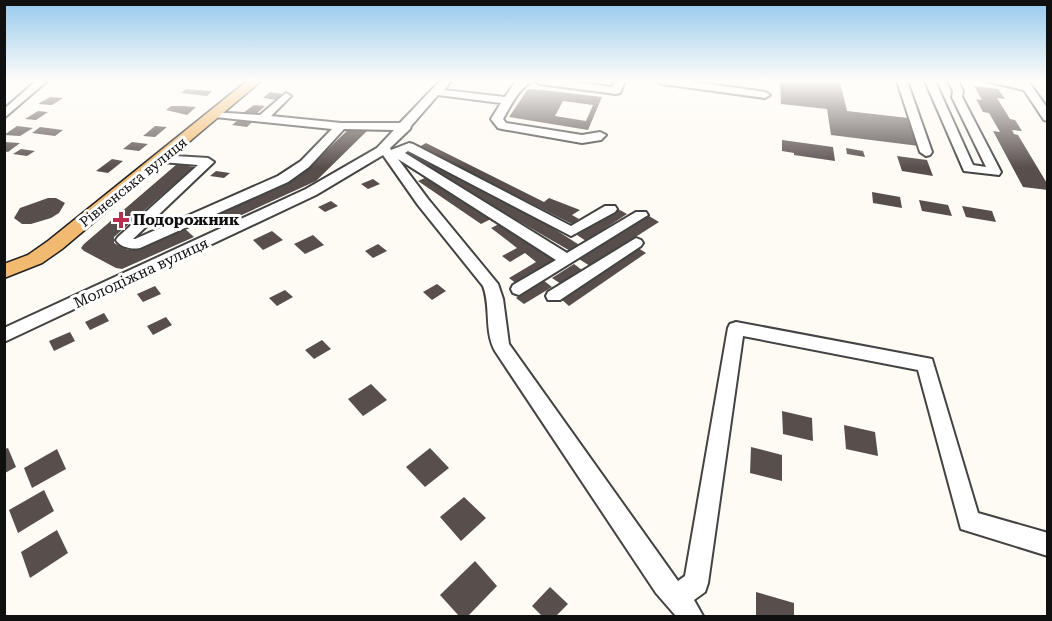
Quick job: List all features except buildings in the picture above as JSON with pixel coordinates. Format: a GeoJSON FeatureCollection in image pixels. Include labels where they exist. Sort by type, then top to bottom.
{"type":"FeatureCollection","features":[{"type":"Feature","properties":{"kind":"main road","name":"Рівненська вулиця"},"geometry":{"type":"LineString","coordinates":[[4,272],[35,259],[55,245],[220,110]]}},
{"type":"Feature","properties":{"kind":"street"},"geometry":{"type":"LineString","coordinates":[[262,119],[271,110]]}},
{"type":"Feature","properties":{"kind":"street","name":"Молодіжна вулиця"},"geometry":{"type":"LineString","coordinates":[[4,336],[215,238],[390,152],[406,127],[421,110]]}},
{"type":"Feature","properties":{"kind":"street"},"geometry":{"type":"LineString","coordinates":[[503,110],[497,119],[502,126],[582,139],[591,139],[600,135]]}},
{"type":"Feature","properties":{"kind":"street"},"geometry":{"type":"LineString","coordinates":[[912,110],[926,152]]}},
{"type":"Feature","properties":{"kind":"street"},"geometry":{"type":"LineString","coordinates":[[943,110],[968,168],[995,172],[963,110]]}},
{"type":"Feature","properties":{"kind":"street"},"geometry":{"type":"LineString","coordinates":[[215,114],[341,126],[406,127]]}},
{"type":"Feature","properties":{"kind":"street"},"geometry":{"type":"LineString","coordinates":[[162,158],[208,162],[123,240],[135,245],[294,173],[341,126]]}},
{"type":"Feature","properties":{"kind":"street"},"geometry":{"type":"LineString","coordinates":[[390,152],[409,147],[571,232],[571,236],[588,247]]}},
{"type":"Feature","properties":{"kind":"street"},"geometry":{"type":"LineString","coordinates":[[390,152],[591,272]]}},
{"type":"Feature","properties":{"kind":"street"},"geometry":{"type":"LineString","coordinates":[[390,152],[423,202],[490,284],[495,295],[497,330],[501,346],[676,598],[691,616]]}},
{"type":"Feature","properties":{"kind":"street"},"geometry":{"type":"LineString","coordinates":[[571,232],[610,209]]}},
{"type":"Feature","properties":{"kind":"street"},"geometry":{"type":"LineString","coordinates":[[519,289],[641,214]]}},
{"type":"Feature","properties":{"kind":"street"},"geometry":{"type":"LineString","coordinates":[[195,219],[215,238]]}},
{"type":"Feature","properties":{"kind":"street"},"geometry":{"type":"LineString","coordinates":[[542,275],[559,293],[636,243]]}},
{"type":"Feature","properties":{"kind":"street"},"geometry":{"type":"LineString","coordinates":[[676,598],[696,583],[736,328],[926,364],[969,521],[1047,545]]}},
{"type":"Feature","properties":{"kind":"place","name":"Подорожник"},"geometry":{"type":"Point","coordinates":[121,220]}}]}
